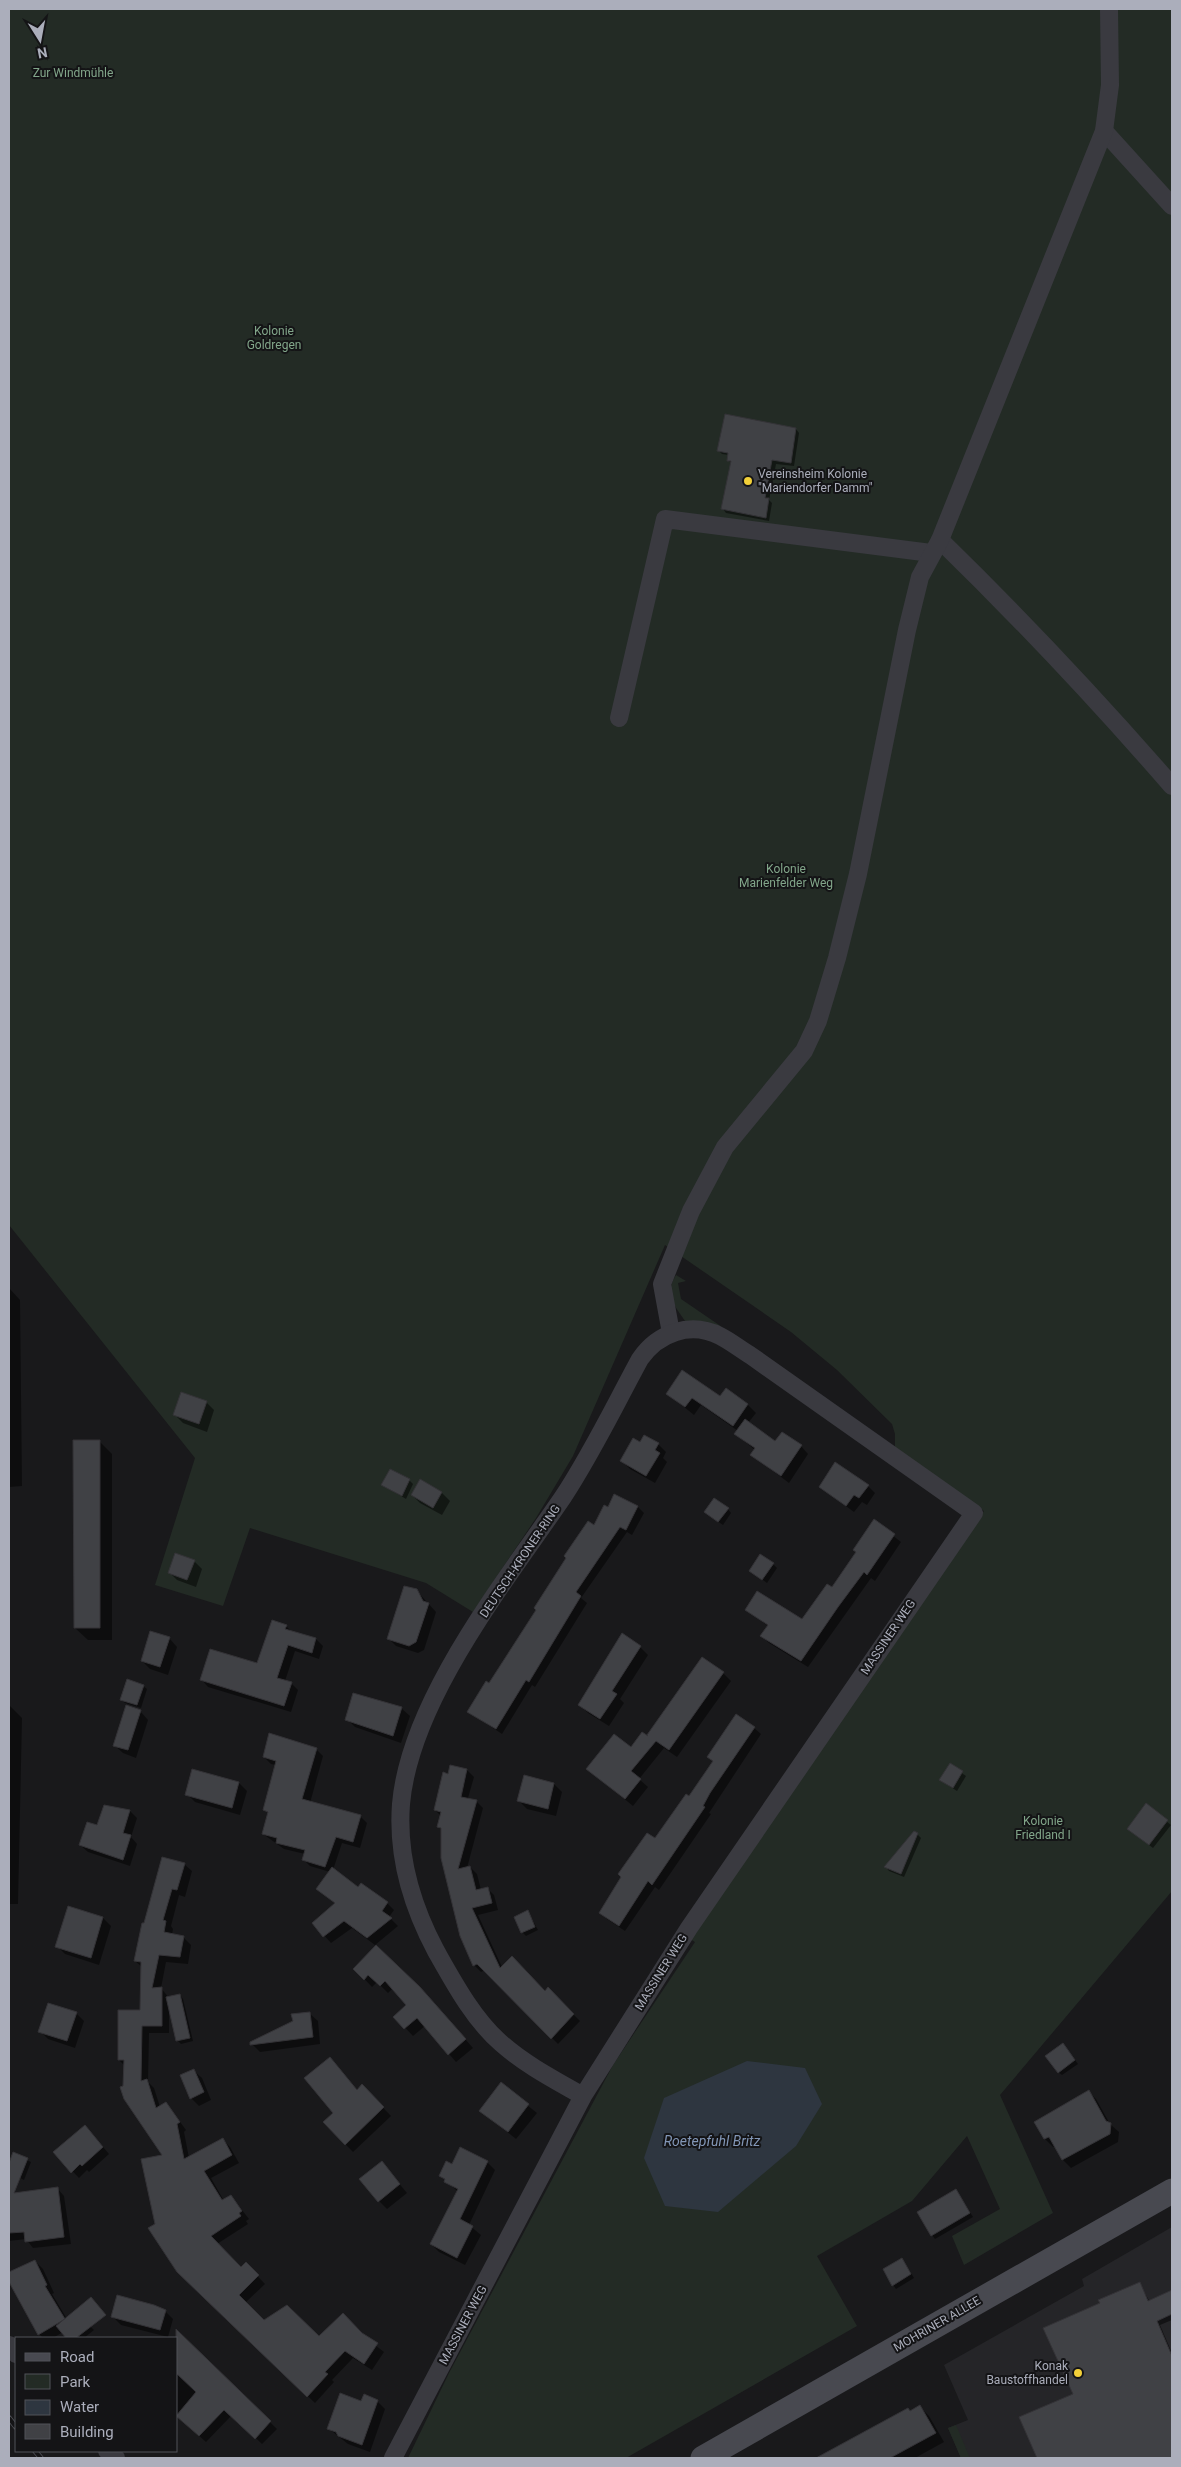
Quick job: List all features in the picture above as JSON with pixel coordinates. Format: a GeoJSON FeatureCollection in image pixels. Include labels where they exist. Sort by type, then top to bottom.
{"type":"FeatureCollection","features":[{"type":"Feature","properties":{"kind":"main road","name":"MOHRINER ALLEE"},"geometry":{"type":"LineString","coordinates":[[703,2458],[1172,2190]]}},
{"type":"Feature","properties":{"kind":"street"},"geometry":{"type":"LineString","coordinates":[[670,1333],[662,1284],[691,1211],[725,1147],[804,1051],[818,1021],[837,958],[858,874],[907,630],[920,577],[936,547],[1104,131],[1110,85],[1109,9]]}},
{"type":"Feature","properties":{"kind":"street"},"geometry":{"type":"LineString","coordinates":[[1104,131],[1172,206]]}},
{"type":"Feature","properties":{"kind":"street"},"geometry":{"type":"LineString","coordinates":[[619,718],[665,519],[936,547],[1014,612],[1102,706],[1172,786]]}},
{"type":"Feature","properties":{"kind":"street","name":"DEUTSCH-KRONER-RING"},"geometry":{"type":"LineString","coordinates":[[583,2096],[530,2064],[500,2043],[451,1977],[424,1927],[410,1890],[402,1849],[401,1803],[408,1768],[421,1727],[453,1662],[565,1494],[640,1359],[648,1348],[670,1333],[701,1330],[726,1339],[974,1513]]}},
{"type":"Feature","properties":{"kind":"street","name":"MASSINER WEG"},"geometry":{"type":"LineString","coordinates":[[392,2458],[583,2096],[689,1928],[974,1513]]}},
{"type":"Feature","properties":{"kind":"shaded area"},"geometry":{"type":"Polygon","coordinates":[[[1172,2227],[1172,2458],[961,2458],[948,2428],[968,2420],[944,2365],[1084,2286],[1082,2279],[1172,2227]]]}},
{"type":"Feature","properties":{"kind":"green space"},"geometry":{"type":"Polygon","coordinates":[[[9,9],[1172,9],[1172,1891],[1000,2095],[1053,2213],[964,2265],[952,2236],[1000,2209],[967,2136],[912,2201],[817,2256],[857,2326],[626,2458],[408,2458],[449,2373],[613,2065],[695,1942],[690,1939],[984,1511],[895,1448],[895,1434],[892,1424],[837,1370],[791,1332],[665,1245],[573,1456],[536,1518],[473,1612],[426,1583],[250,1528],[223,1606],[155,1585],[195,1458],[9,1225],[9,9]]]}},
{"type":"Feature","properties":{"kind":"green space"},"geometry":{"type":"Polygon","coordinates":[[[676,1275],[686,1281],[678,1283],[681,1299],[722,1327],[686,1322],[672,1299],[672,1282],[676,1275]]]}},
{"type":"Feature","properties":{"kind":"green space"},"geometry":{"type":"Polygon","coordinates":[[[956,2425],[970,2458],[961,2458],[948,2428],[956,2425]]]}},
{"type":"Feature","properties":{"kind":"water","name":"Roetepfuhl Britz"},"geometry":{"type":"Polygon","coordinates":[[[747,2061],[805,2068],[822,2104],[796,2146],[718,2212],[665,2206],[644,2158],[664,2098],[747,2061]]]}},
{"type":"Feature","properties":{"kind":"building","name":"Vereinsheim Kolonie \"Mariendorfer Damm\""},"geometry":{"type":"Polygon","coordinates":[[[725,414],[796,428],[791,463],[772,460],[765,498],[769,498],[766,518],[721,509],[731,461],[727,461],[728,453],[717,451],[725,414]]]}},
{"type":"Feature","properties":{"kind":"building"},"geometry":{"type":"Polygon","coordinates":[[[682,1370],[720,1396],[726,1388],[748,1404],[733,1426],[692,1398],[685,1407],[666,1394],[682,1370]]]}},
{"type":"Feature","properties":{"kind":"building"},"geometry":{"type":"Polygon","coordinates":[[[181,1392],[207,1401],[199,1424],[173,1415],[181,1392]]]}},
{"type":"Feature","properties":{"kind":"building"},"geometry":{"type":"Polygon","coordinates":[[[745,1419],[775,1441],[782,1432],[802,1445],[781,1476],[750,1455],[755,1448],[734,1434],[745,1419]]]}},
{"type":"Feature","properties":{"kind":"building"},"geometry":{"type":"Polygon","coordinates":[[[644,1435],[659,1443],[655,1450],[660,1453],[646,1476],[620,1461],[633,1438],[640,1442],[644,1435]]]}},
{"type":"Feature","properties":{"kind":"building"},"geometry":{"type":"Polygon","coordinates":[[[73,1440],[100,1440],[100,1628],[74,1628],[73,1440]]]}},
{"type":"Feature","properties":{"kind":"building"},"geometry":{"type":"Polygon","coordinates":[[[835,1462],[869,1485],[859,1498],[854,1495],[846,1506],[819,1487],[835,1462]]]}},
{"type":"Feature","properties":{"kind":"building"},"geometry":{"type":"Polygon","coordinates":[[[390,1469],[410,1479],[402,1496],[381,1485],[390,1469]]]}},
{"type":"Feature","properties":{"kind":"building"},"geometry":{"type":"Polygon","coordinates":[[[420,1479],[442,1492],[433,1508],[411,1495],[420,1479]]]}},
{"type":"Feature","properties":{"kind":"building"},"geometry":{"type":"Polygon","coordinates":[[[614,1494],[638,1506],[626,1530],[620,1527],[576,1592],[581,1596],[529,1682],[526,1680],[496,1729],[467,1712],[486,1681],[489,1683],[536,1610],[534,1608],[566,1558],[564,1556],[588,1521],[594,1525],[604,1505],[608,1507],[614,1494]]]}},
{"type":"Feature","properties":{"kind":"building"},"geometry":{"type":"Polygon","coordinates":[[[714,1498],[729,1508],[718,1522],[704,1512],[714,1498]]]}},
{"type":"Feature","properties":{"kind":"building"},"geometry":{"type":"Polygon","coordinates":[[[874,1519],[895,1534],[867,1575],[864,1572],[838,1607],[801,1661],[760,1636],[768,1625],[745,1610],[757,1591],[802,1619],[827,1584],[832,1587],[856,1552],[853,1550],[874,1519]]]}},
{"type":"Feature","properties":{"kind":"building"},"geometry":{"type":"Polygon","coordinates":[[[175,1553],[195,1560],[187,1580],[168,1573],[175,1553]]]}},
{"type":"Feature","properties":{"kind":"building"},"geometry":{"type":"Polygon","coordinates":[[[760,1554],[774,1563],[762,1580],[749,1571],[760,1554]]]}},
{"type":"Feature","properties":{"kind":"building"},"geometry":{"type":"Polygon","coordinates":[[[404,1586],[417,1589],[423,1601],[429,1603],[416,1642],[409,1646],[387,1639],[404,1586]]]}},
{"type":"Feature","properties":{"kind":"building"},"geometry":{"type":"Polygon","coordinates":[[[272,1620],[287,1625],[285,1629],[316,1638],[312,1653],[288,1645],[277,1678],[292,1682],[284,1706],[200,1680],[210,1649],[257,1663],[272,1620]]]}},
{"type":"Feature","properties":{"kind":"building"},"geometry":{"type":"Polygon","coordinates":[[[150,1631],[170,1637],[160,1667],[141,1661],[150,1631]]]}},
{"type":"Feature","properties":{"kind":"building"},"geometry":{"type":"Polygon","coordinates":[[[622,1633],[641,1646],[612,1691],[617,1694],[600,1719],[578,1705],[622,1633]]]}},
{"type":"Feature","properties":{"kind":"building"},"geometry":{"type":"Polygon","coordinates":[[[702,1657],[724,1672],[669,1750],[656,1741],[631,1771],[641,1779],[625,1799],[586,1769],[614,1734],[631,1747],[642,1732],[648,1736],[702,1657]]]}},
{"type":"Feature","properties":{"kind":"building"},"geometry":{"type":"Polygon","coordinates":[[[127,1679],[144,1685],[137,1705],[120,1700],[127,1679]]]}},
{"type":"Feature","properties":{"kind":"building"},"geometry":{"type":"Polygon","coordinates":[[[353,1693],[402,1707],[393,1736],[345,1720],[353,1693]]]}},
{"type":"Feature","properties":{"kind":"building"},"geometry":{"type":"Polygon","coordinates":[[[126,1705],[141,1710],[128,1750],[113,1746],[126,1705]]]}},
{"type":"Feature","properties":{"kind":"building"},"geometry":{"type":"Polygon","coordinates":[[[736,1714],[755,1727],[710,1793],[703,1806],[705,1807],[652,1885],[648,1881],[619,1926],[599,1913],[621,1877],[618,1874],[647,1833],[655,1838],[686,1794],[689,1796],[713,1761],[707,1757],[736,1714]]]}},
{"type":"Feature","properties":{"kind":"building"},"geometry":{"type":"Polygon","coordinates":[[[269,1733],[317,1748],[302,1799],[361,1815],[353,1842],[336,1837],[325,1867],[302,1860],[305,1850],[276,1843],[277,1838],[262,1834],[268,1812],[263,1810],[276,1761],[263,1757],[269,1733]]]}},
{"type":"Feature","properties":{"kind":"building"},"geometry":{"type":"Polygon","coordinates":[[[950,1763],[963,1771],[953,1788],[939,1780],[950,1763]]]}},
{"type":"Feature","properties":{"kind":"building"},"geometry":{"type":"Polygon","coordinates":[[[450,1765],[467,1769],[461,1797],[477,1800],[458,1869],[470,1866],[476,1890],[488,1887],[492,1903],[472,1908],[500,1968],[512,1956],[545,1991],[548,1987],[574,2014],[551,2039],[477,1964],[473,1966],[460,1936],[441,1858],[441,1828],[437,1827],[441,1812],[434,1810],[443,1772],[448,1774],[450,1765]]]}},
{"type":"Feature","properties":{"kind":"building"},"geometry":{"type":"Polygon","coordinates":[[[192,1769],[239,1782],[232,1808],[185,1795],[192,1769]]]}},
{"type":"Feature","properties":{"kind":"building"},"geometry":{"type":"Polygon","coordinates":[[[524,1775],[554,1783],[548,1809],[517,1801],[524,1775]]]}},
{"type":"Feature","properties":{"kind":"building"},"geometry":{"type":"Polygon","coordinates":[[[1146,1803],[1168,1820],[1149,1845],[1127,1829],[1146,1803]]]}},
{"type":"Feature","properties":{"kind":"building"},"geometry":{"type":"Polygon","coordinates":[[[104,1805],[130,1810],[123,1833],[131,1835],[123,1860],[79,1845],[87,1822],[97,1825],[104,1805]]]}},
{"type":"Feature","properties":{"kind":"building"},"geometry":{"type":"Polygon","coordinates":[[[914,1831],[918,1833],[901,1874],[884,1867],[914,1831]]]}},
{"type":"Feature","properties":{"kind":"building"},"geometry":{"type":"Polygon","coordinates":[[[162,1857],[185,1863],[177,1890],[172,1889],[163,1920],[166,1921],[164,1932],[184,1936],[180,1957],[159,1955],[152,1988],[162,1987],[162,2026],[142,2026],[141,2081],[147,2079],[156,2108],[166,2102],[180,2122],[177,2124],[184,2159],[223,2138],[232,2155],[204,2171],[222,2200],[231,2195],[242,2211],[239,2213],[241,2216],[211,2236],[241,2267],[246,2262],[259,2275],[239,2295],[264,2320],[287,2305],[319,2336],[343,2313],[362,2333],[378,2343],[364,2364],[345,2351],[325,2372],[328,2374],[307,2397],[177,2272],[148,2228],[155,2224],[141,2159],[162,2155],[124,2099],[120,2087],[123,2086],[124,2060],[118,2060],[118,2010],[140,2010],[141,1962],[134,1961],[142,1923],[144,1923],[162,1857]]]}},
{"type":"Feature","properties":{"kind":"building"},"geometry":{"type":"Polygon","coordinates":[[[332,1867],[358,1887],[361,1883],[388,1902],[382,1911],[392,1918],[367,1938],[344,1921],[323,1937],[312,1923],[335,1903],[316,1889],[332,1867]]]}},
{"type":"Feature","properties":{"kind":"building"},"geometry":{"type":"Polygon","coordinates":[[[68,1906],[103,1917],[91,1958],[55,1947],[68,1906]]]}},
{"type":"Feature","properties":{"kind":"building"},"geometry":{"type":"Polygon","coordinates":[[[528,1910],[535,1927],[521,1933],[514,1917],[528,1910]]]}},
{"type":"Feature","properties":{"kind":"building"},"geometry":{"type":"Polygon","coordinates":[[[376,1945],[420,1987],[466,2039],[448,2055],[417,2018],[404,2029],[393,2017],[406,2005],[385,1981],[380,1986],[368,1975],[364,1980],[353,1969],[376,1945]]]}},
{"type":"Feature","properties":{"kind":"building"},"geometry":{"type":"Polygon","coordinates":[[[180,1994],[190,2038],[176,2041],[166,1997],[180,1994]]]}},
{"type":"Feature","properties":{"kind":"building"},"geometry":{"type":"Polygon","coordinates":[[[48,2003],[77,2012],[67,2041],[38,2032],[48,2003]]]}},
{"type":"Feature","properties":{"kind":"building"},"geometry":{"type":"Polygon","coordinates":[[[310,2012],[313,2037],[250,2045],[250,2042],[293,2021],[291,2014],[310,2012]]]}},
{"type":"Feature","properties":{"kind":"building"},"geometry":{"type":"Polygon","coordinates":[[[1063,2043],[1075,2060],[1058,2073],[1045,2056],[1063,2043]]]}},
{"type":"Feature","properties":{"kind":"building"},"geometry":{"type":"Polygon","coordinates":[[[330,2057],[357,2090],[362,2084],[384,2107],[345,2145],[323,2122],[333,2113],[304,2078],[330,2057]]]}},
{"type":"Feature","properties":{"kind":"building"},"geometry":{"type":"Polygon","coordinates":[[[194,2069],[204,2092],[190,2099],[180,2075],[194,2069]]]}},
{"type":"Feature","properties":{"kind":"building"},"geometry":{"type":"Polygon","coordinates":[[[501,2082],[529,2104],[508,2132],[479,2111],[501,2082]]]}},
{"type":"Feature","properties":{"kind":"building"},"geometry":{"type":"Polygon","coordinates":[[[1089,2090],[1106,2121],[1111,2123],[1110,2134],[1062,2160],[1049,2137],[1044,2139],[1034,2122],[1089,2090]]]}},
{"type":"Feature","properties":{"kind":"building"},"geometry":{"type":"Polygon","coordinates":[[[85,2125],[103,2147],[82,2166],[80,2164],[71,2173],[53,2152],[85,2125]]]}},
{"type":"Feature","properties":{"kind":"building"},"geometry":{"type":"Polygon","coordinates":[[[460,2147],[488,2161],[460,2219],[473,2226],[457,2258],[430,2244],[458,2189],[444,2182],[445,2179],[439,2176],[446,2161],[452,2164],[460,2147]]]}},
{"type":"Feature","properties":{"kind":"building"},"geometry":{"type":"Polygon","coordinates":[[[13,2152],[28,2158],[14,2193],[58,2187],[64,2237],[25,2242],[24,2232],[9,2233],[9,2163],[13,2152]]]}},
{"type":"Feature","properties":{"kind":"building"},"geometry":{"type":"Polygon","coordinates":[[[382,2161],[400,2184],[378,2202],[359,2179],[382,2161]]]}},
{"type":"Feature","properties":{"kind":"building"},"geometry":{"type":"Polygon","coordinates":[[[956,2189],[970,2213],[931,2236],[917,2212],[956,2189]]]}},
{"type":"Feature","properties":{"kind":"building"},"geometry":{"type":"Polygon","coordinates":[[[902,2258],[911,2274],[892,2286],[883,2269],[902,2258]]]}},
{"type":"Feature","properties":{"kind":"building"},"geometry":{"type":"Polygon","coordinates":[[[35,2260],[47,2285],[45,2286],[65,2319],[38,2335],[9,2282],[9,2272],[35,2260]]]}},
{"type":"Feature","properties":{"kind":"building"},"geometry":{"type":"Polygon","coordinates":[[[1140,2282],[1148,2301],[1172,2290],[1172,2314],[1157,2321],[1172,2356],[1172,2458],[1037,2458],[1019,2417],[1073,2394],[1043,2328],[1100,2303],[1098,2300],[1140,2282]]]}},
{"type":"Feature","properties":{"kind":"building"},"geometry":{"type":"Polygon","coordinates":[[[117,2295],[166,2310],[160,2330],[111,2317],[117,2295]]]}},
{"type":"Feature","properties":{"kind":"building"},"geometry":{"type":"Polygon","coordinates":[[[91,2297],[106,2315],[77,2337],[65,2337],[56,2326],[91,2297]]]}},
{"type":"Feature","properties":{"kind":"building"},"geometry":{"type":"Polygon","coordinates":[[[176,2329],[271,2421],[255,2439],[224,2410],[199,2436],[178,2418],[178,2414],[196,2392],[178,2375],[178,2337],[176,2337],[176,2329]]]}},
{"type":"Feature","properties":{"kind":"building"},"geometry":{"type":"Polygon","coordinates":[[[340,2393],[361,2401],[364,2394],[378,2400],[362,2445],[338,2436],[336,2432],[327,2429],[340,2393]]]}},
{"type":"Feature","properties":{"kind":"building"},"geometry":{"type":"Polygon","coordinates":[[[920,2405],[936,2433],[890,2458],[816,2458],[908,2408],[910,2411],[920,2405]]]}},
{"type":"Feature","properties":{"kind":"railway"},"geometry":{"type":"LineString","coordinates":[[9,2418],[15,2426]]}},
{"type":"Feature","properties":{"kind":"railway"},"geometry":{"type":"LineString","coordinates":[[36,2452],[41,2458]]}},
{"type":"Feature","properties":{"kind":"place","name":"Vereinsheim Kolonie \"Mariendorfer Damm\""},"geometry":{"type":"Point","coordinates":[748,481]}},
{"type":"Feature","properties":{"kind":"place","name":"Konak Baustoffhandel"},"geometry":{"type":"Point","coordinates":[1078,2373]}},
{"type":"Feature","properties":{"kind":"park label","name":"Zur Windmühle"},"geometry":{"type":"Point","coordinates":[73,73]}},
{"type":"Feature","properties":{"kind":"park label","name":"Kolonie Goldregen"},"geometry":{"type":"Point","coordinates":[274,338]}},
{"type":"Feature","properties":{"kind":"park label","name":"Kolonie Marienfelder Weg"},"geometry":{"type":"Point","coordinates":[786,876]}},
{"type":"Feature","properties":{"kind":"park label","name":"Kolonie Friedland I"},"geometry":{"type":"Point","coordinates":[1043,1828]}}]}
